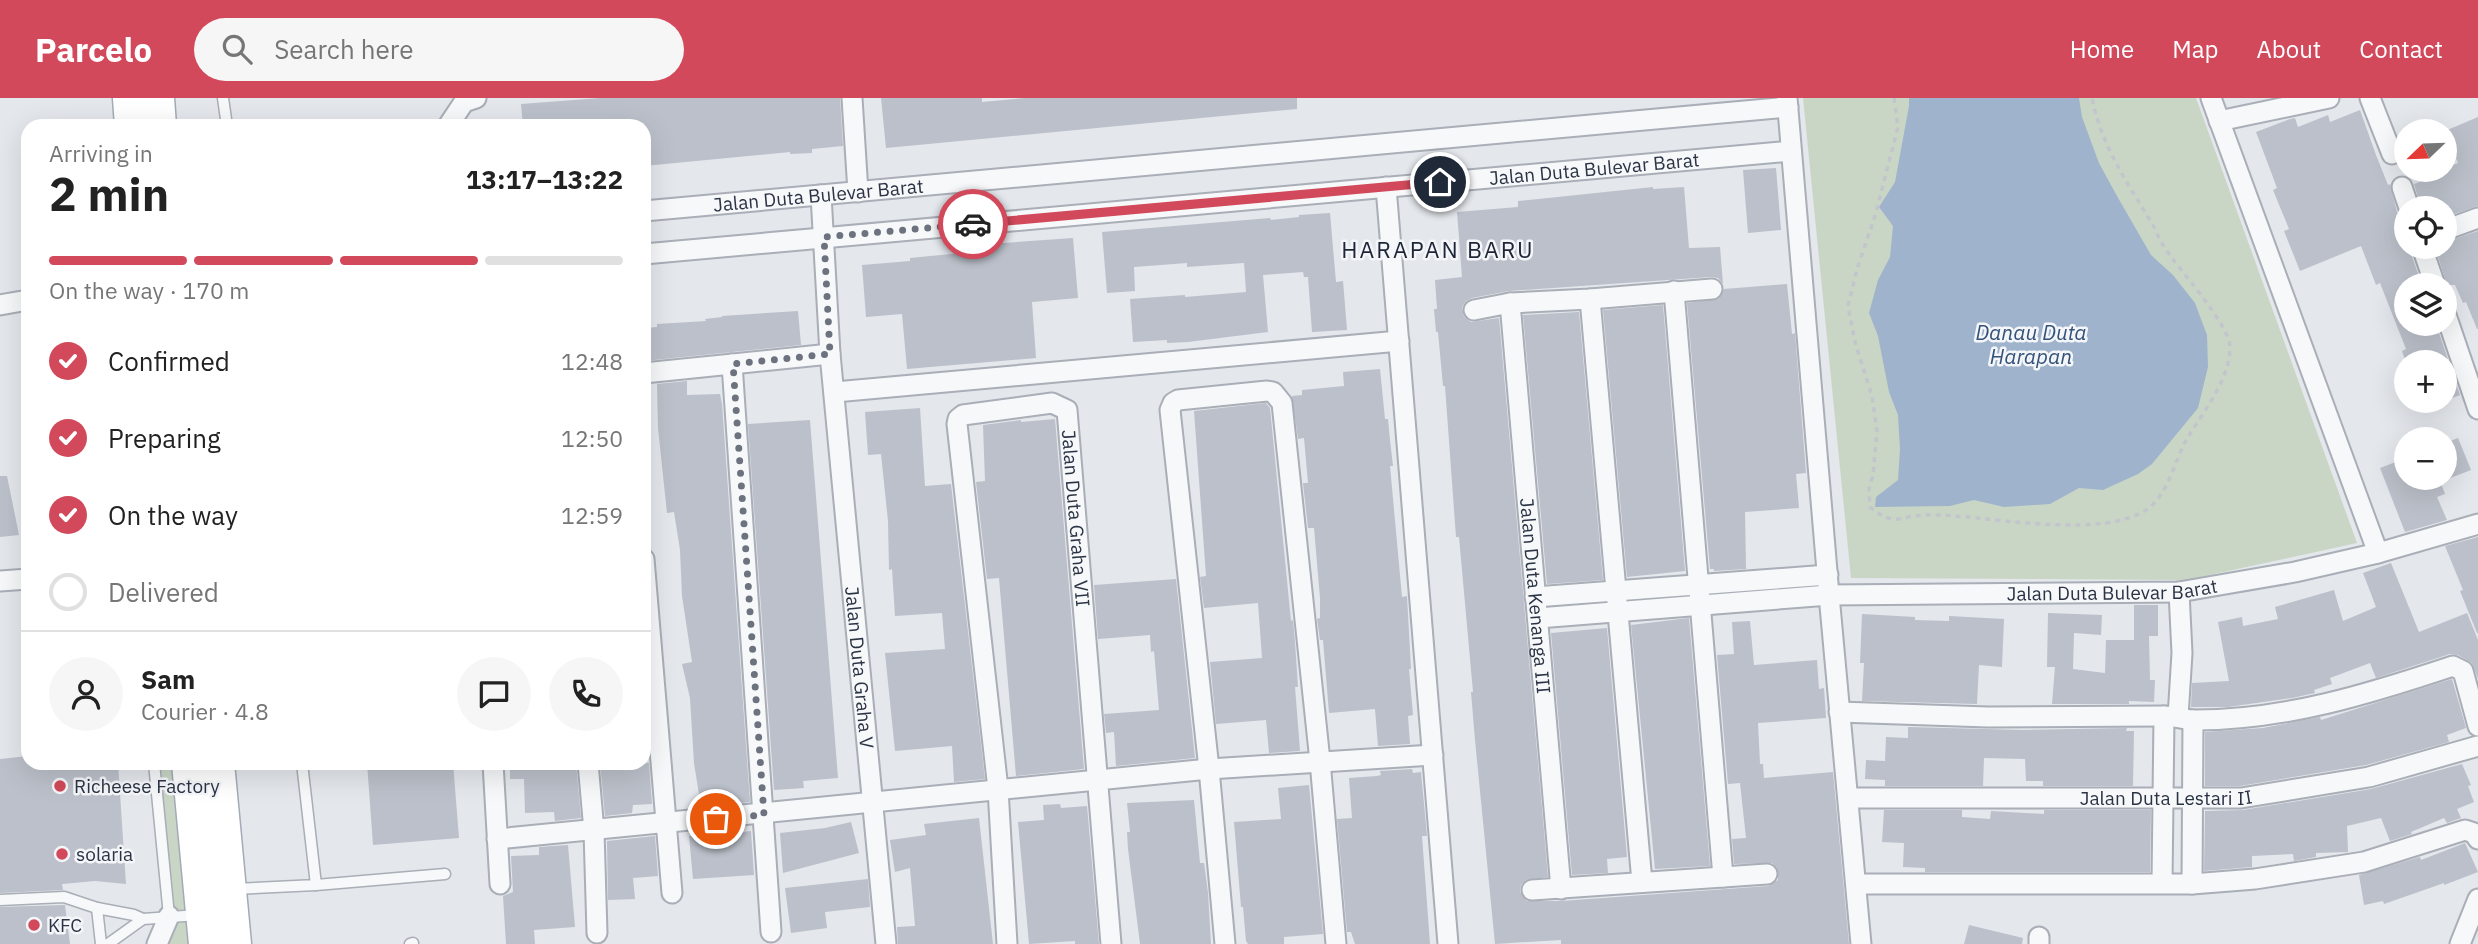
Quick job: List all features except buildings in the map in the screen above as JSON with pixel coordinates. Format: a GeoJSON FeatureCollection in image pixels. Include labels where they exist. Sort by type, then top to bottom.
{"type":"FeatureCollection","features":[{"type":"Feature","properties":{"kind":"main road"},"geometry":{"type":"LineString","coordinates":[[129,98],[130,119]]}},
{"type":"Feature","properties":{"kind":"main road"},"geometry":{"type":"LineString","coordinates":[[158,98],[160,119]]}},
{"type":"Feature","properties":{"kind":"main road"},"geometry":{"type":"LineString","coordinates":[[189,770],[204,929]]}},
{"type":"Feature","properties":{"kind":"main road"},"geometry":{"type":"LineString","coordinates":[[219,770],[235,944]]}},
{"type":"Feature","properties":{"kind":"street"},"geometry":{"type":"LineString","coordinates":[[453,119],[464,102],[476,98]]}},
{"type":"Feature","properties":{"kind":"street"},"geometry":{"type":"LineString","coordinates":[[852,98],[858,192]]}},
{"type":"Feature","properties":{"kind":"street"},"geometry":{"type":"LineString","coordinates":[[2211,98],[2378,553]]}},
{"type":"Feature","properties":{"kind":"street"},"geometry":{"type":"LineString","coordinates":[[2219,121],[2329,98]]}},
{"type":"Feature","properties":{"kind":"street"},"geometry":{"type":"LineString","coordinates":[[2370,98],[2392,154]]}},
{"type":"Feature","properties":{"kind":"street","name":"Jalan Duta Bulevar Barat"},"geometry":{"type":"LineString","coordinates":[[651,210],[821,198],[858,192],[1787,103],[1829,595],[2179,592],[2295,572],[2378,553],[2478,524]]}},
{"type":"Feature","properties":{"kind":"street","name":"Jalan Duta Bulevar Barat"},"geometry":{"type":"LineString","coordinates":[[651,253],[824,233],[1386,187],[1791,150]]}},
{"type":"Feature","properties":{"kind":"street"},"geometry":{"type":"LineString","coordinates":[[1386,187],[1448,944]]}},
{"type":"Feature","properties":{"kind":"street"},"geometry":{"type":"LineString","coordinates":[[2402,187],[2405,196]]}},
{"type":"Feature","properties":{"kind":"street","name":"Jalan Duta Graha V"},"geometry":{"type":"LineString","coordinates":[[821,198],[830,354],[886,944]]}},
{"type":"Feature","properties":{"kind":"street"},"geometry":{"type":"LineString","coordinates":[[2457,226],[2478,218]]}},
{"type":"Feature","properties":{"kind":"street"},"geometry":{"type":"LineString","coordinates":[[1474,310],[1510,303],[1712,289]]}},
{"type":"Feature","properties":{"kind":"street"},"geometry":{"type":"LineString","coordinates":[[1674,291],[1723,877]]}},
{"type":"Feature","properties":{"kind":"street"},"geometry":{"type":"LineString","coordinates":[[1590,299],[1642,882]]}},
{"type":"Feature","properties":{"kind":"street"},"geometry":{"type":"LineString","coordinates":[[0,305],[21,301]]}},
{"type":"Feature","properties":{"kind":"street","name":"Jalan Duta Kenanga III"},"geometry":{"type":"LineString","coordinates":[[1510,303],[1562,889]]}},
{"type":"Feature","properties":{"kind":"street"},"geometry":{"type":"LineString","coordinates":[[2457,332],[2469,353],[2478,409]]}},
{"type":"Feature","properties":{"kind":"street"},"geometry":{"type":"LineString","coordinates":[[835,392],[1399,341]]}},
{"type":"Feature","properties":{"kind":"street"},"geometry":{"type":"LineString","coordinates":[[651,372],[830,354]]}},
{"type":"Feature","properties":{"kind":"street"},"geometry":{"type":"LineString","coordinates":[[733,364],[771,932]]}},
{"type":"Feature","properties":{"kind":"street"},"geometry":{"type":"LineString","coordinates":[[1225,944],[1170,410],[1178,400],[1267,391],[1273,392],[1282,403],[1320,761],[1336,944]]}},
{"type":"Feature","properties":{"kind":"street","name":"Jalan Duta Graha VII"},"geometry":{"type":"LineString","coordinates":[[998,789],[957,424],[963,415],[1052,403],[1067,410],[1111,944]]}},
{"type":"Feature","properties":{"kind":"street"},"geometry":{"type":"LineString","coordinates":[[1535,597],[1828,575]]}},
{"type":"Feature","properties":{"kind":"street"},"geometry":{"type":"LineString","coordinates":[[0,582],[21,580]]}},
{"type":"Feature","properties":{"kind":"street"},"geometry":{"type":"LineString","coordinates":[[2162,883],[2164,798],[2178,718],[2182,653],[2179,592]]}},
{"type":"Feature","properties":{"kind":"street"},"geometry":{"type":"LineString","coordinates":[[1538,618],[1829,595],[1861,944]]}},
{"type":"Feature","properties":{"kind":"street"},"geometry":{"type":"LineString","coordinates":[[651,640],[672,893]]}},
{"type":"Feature","properties":{"kind":"street"},"geometry":{"type":"LineString","coordinates":[[1839,712],[1989,717],[2255,717],[2327,705],[2453,666],[2463,671],[2478,726]]}},
{"type":"Feature","properties":{"kind":"street"},"geometry":{"type":"LineString","coordinates":[[2178,718],[2193,798],[2192,884]]}},
{"type":"Feature","properties":{"kind":"street","name":"Jalan Duta Lestari II"},"geometry":{"type":"LineString","coordinates":[[1849,798],[2241,799],[2386,774],[2478,746]]}},
{"type":"Feature","properties":{"kind":"street"},"geometry":{"type":"LineString","coordinates":[[498,839],[764,815],[1209,769],[1433,755]]}},
{"type":"Feature","properties":{"kind":"street"},"geometry":{"type":"LineString","coordinates":[[493,770],[500,884]]}},
{"type":"Feature","properties":{"kind":"street"},"geometry":{"type":"LineString","coordinates":[[589,770],[594,831],[597,933]]}},
{"type":"Feature","properties":{"kind":"street"},"geometry":{"type":"LineString","coordinates":[[998,789],[1007,944]]}},
{"type":"Feature","properties":{"kind":"street"},"geometry":{"type":"LineString","coordinates":[[1856,884],[2192,884],[2255,879],[2364,862],[2465,830],[2474,833],[2478,839]]}},
{"type":"Feature","properties":{"kind":"street"},"geometry":{"type":"LineString","coordinates":[[1532,890],[1768,874]]}},
{"type":"Feature","properties":{"kind":"street"},"geometry":{"type":"LineString","coordinates":[[2460,944],[2478,899]]}},
{"type":"Feature","properties":{"kind":"street"},"geometry":{"type":"LineString","coordinates":[[157,944],[169,916]]}},
{"type":"Feature","properties":{"kind":"lane"},"geometry":{"type":"LineString","coordinates":[[223,98],[226,119]]}},
{"type":"Feature","properties":{"kind":"lane"},"geometry":{"type":"LineString","coordinates":[[155,770],[169,916]]}},
{"type":"Feature","properties":{"kind":"lane"},"geometry":{"type":"LineString","coordinates":[[303,770],[316,885]]}},
{"type":"Feature","properties":{"kind":"lane"},"geometry":{"type":"LineString","coordinates":[[230,889],[445,874]]}},
{"type":"Feature","properties":{"kind":"lane"},"geometry":{"type":"LineString","coordinates":[[0,900],[64,897],[143,919]]}},
{"type":"Feature","properties":{"kind":"lane"},"geometry":{"type":"LineString","coordinates":[[97,908],[101,944]]}},
{"type":"Feature","properties":{"kind":"lane"},"geometry":{"type":"LineString","coordinates":[[108,944],[143,919],[169,916],[204,929]]}},
{"type":"Feature","properties":{"kind":"path"},"geometry":{"type":"LineString","coordinates":[[1894,98],[1898,127],[1848,306],[1855,342],[1872,396],[1877,431],[1869,489],[1870,507],[1881,516],[1895,520],[1937,515],[2088,525],[2119,520],[2146,510],[2162,492],[2184,443],[2220,383],[2228,361],[2230,343],[2212,309],[2162,244],[2152,223],[2129,189],[2101,130],[2092,98]]}},
{"type":"Feature","properties":{"kind":"green space"},"geometry":{"type":"Polygon","coordinates":[[[1803,98],[2196,98],[2357,543],[2187,580],[1851,578],[1803,98]]]}},
{"type":"Feature","properties":{"kind":"green space"},"geometry":{"type":"Polygon","coordinates":[[[155,770],[218,770],[234,944],[157,944],[169,916],[155,770]]]}},
{"type":"Feature","properties":{"kind":"water","name":"Danau Duta Harapan"},"geometry":{"type":"Polygon","coordinates":[[[1909,98],[2079,98],[2082,117],[2099,163],[2151,255],[2173,275],[2195,303],[2207,335],[2208,367],[2198,408],[2152,464],[2138,474],[2103,490],[2079,488],[2050,504],[2004,507],[1974,500],[1950,506],[1875,507],[1876,497],[1898,480],[1900,449],[1898,415],[1889,392],[1878,336],[1869,313],[1878,280],[1890,257],[1893,226],[1879,207],[1895,182],[1909,98]]]}},
{"type":"Feature","properties":{"kind":"way so far"},"geometry":{"type":"LineString","coordinates":[[716,819],[764,815],[733,364],[830,354],[824,237],[973,224]]}},
{"type":"Feature","properties":{"kind":"place","name":"Richeese Factory"},"geometry":{"type":"Point","coordinates":[60,786]}},
{"type":"Feature","properties":{"kind":"place","name":"solaria"},"geometry":{"type":"Point","coordinates":[62,854]}},
{"type":"Feature","properties":{"kind":"place","name":"KFC"},"geometry":{"type":"Point","coordinates":[34,925]}},
{"type":"Feature","properties":{"kind":"district","name":"HARAPAN BARU"},"geometry":{"type":"Point","coordinates":[1438,250]}},
{"type":"Feature","properties":{"kind":"route"},"geometry":{"type":"LineString","coordinates":[[973,224],[1440,182]]}}]}
